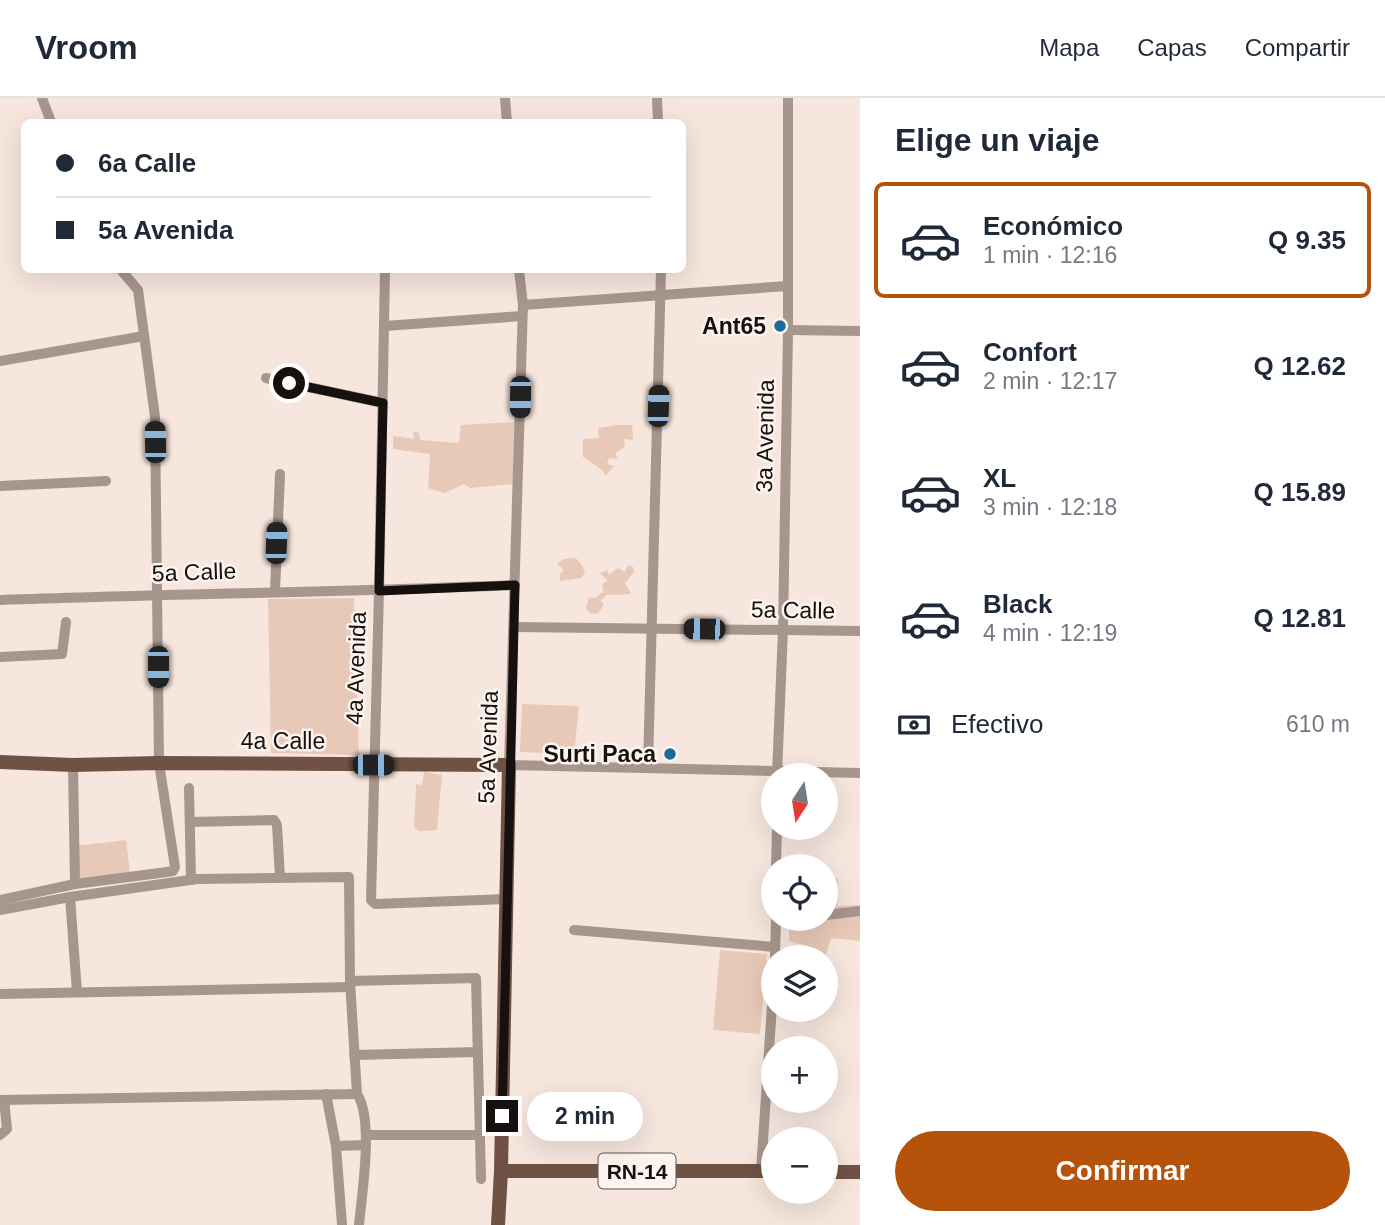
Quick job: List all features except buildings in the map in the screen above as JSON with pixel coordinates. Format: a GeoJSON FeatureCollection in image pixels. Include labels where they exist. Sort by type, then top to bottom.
{"type":"FeatureCollection","features":[{"type":"Feature","properties":{"kind":"main road","name":"4a Calle"},"geometry":{"type":"LineString","coordinates":[[0,762],[73,765],[509,765]]}},
{"type":"Feature","properties":{"kind":"main road","name":"5a Avenida"},"geometry":{"type":"LineString","coordinates":[[498,1225],[509,765]]}},
{"type":"Feature","properties":{"kind":"main road","name":"RN-14"},"geometry":{"type":"LineString","coordinates":[[501,1171],[761,1171]]}},
{"type":"Feature","properties":{"kind":"main road"},"geometry":{"type":"LineString","coordinates":[[838,1172],[860,1172]]}},
{"type":"Feature","properties":{"kind":"street"},"geometry":{"type":"LineString","coordinates":[[41,98],[50,119]]}},
{"type":"Feature","properties":{"kind":"street"},"geometry":{"type":"LineString","coordinates":[[505,98],[507,119]]}},
{"type":"Feature","properties":{"kind":"street"},"geometry":{"type":"LineString","coordinates":[[657,98],[657,119]]}},
{"type":"Feature","properties":{"kind":"street","name":"3a Avenida"},"geometry":{"type":"LineString","coordinates":[[777,763],[788,330],[788,98]]}},
{"type":"Feature","properties":{"kind":"street"},"geometry":{"type":"LineString","coordinates":[[0,900],[75,884],[173,871],[175,867],[159,763],[155,417],[138,290],[124,273]]}},
{"type":"Feature","properties":{"kind":"street","name":"4a Avenida"},"geometry":{"type":"LineString","coordinates":[[385,273],[370,900],[375,904],[507,899]]}},
{"type":"Feature","properties":{"kind":"street","name":"5a Avenida"},"geometry":{"type":"LineString","coordinates":[[509,765],[522,311],[519,273]]}},
{"type":"Feature","properties":{"kind":"street"},"geometry":{"type":"LineString","coordinates":[[648,767],[661,273]]}},
{"type":"Feature","properties":{"kind":"street"},"geometry":{"type":"LineString","coordinates":[[385,326],[661,295],[788,286]]}},
{"type":"Feature","properties":{"kind":"street"},"geometry":{"type":"LineString","coordinates":[[788,330],[860,331]]}},
{"type":"Feature","properties":{"kind":"street"},"geometry":{"type":"LineString","coordinates":[[0,361],[144,336]]}},
{"type":"Feature","properties":{"kind":"street"},"geometry":{"type":"LineString","coordinates":[[266,378],[383,403]]}},
{"type":"Feature","properties":{"kind":"street"},"geometry":{"type":"LineString","coordinates":[[275,591],[280,474]]}},
{"type":"Feature","properties":{"kind":"street"},"geometry":{"type":"LineString","coordinates":[[0,486],[106,481]]}},
{"type":"Feature","properties":{"kind":"street","name":"5a Calle"},"geometry":{"type":"LineString","coordinates":[[0,600],[515,585]]}},
{"type":"Feature","properties":{"kind":"street"},"geometry":{"type":"LineString","coordinates":[[0,657],[62,654],[66,622]]}},
{"type":"Feature","properties":{"kind":"street","name":"5a Calle"},"geometry":{"type":"LineString","coordinates":[[515,627],[860,632]]}},
{"type":"Feature","properties":{"kind":"street"},"geometry":{"type":"LineString","coordinates":[[73,765],[75,884]]}},
{"type":"Feature","properties":{"kind":"street","name":"4a Calle"},"geometry":{"type":"LineString","coordinates":[[509,765],[648,767],[761,773]]}},
{"type":"Feature","properties":{"kind":"street","name":"4a Calle"},"geometry":{"type":"LineString","coordinates":[[838,773],[860,773]]}},
{"type":"Feature","properties":{"kind":"street"},"geometry":{"type":"LineString","coordinates":[[189,788],[191,880]]}},
{"type":"Feature","properties":{"kind":"street"},"geometry":{"type":"LineString","coordinates":[[190,822],[274,820],[277,825],[280,878]]}},
{"type":"Feature","properties":{"kind":"street"},"geometry":{"type":"LineString","coordinates":[[0,910],[191,880],[349,877],[354,1055],[357,1094],[363,1102],[366,1140],[359,1225]]}},
{"type":"Feature","properties":{"kind":"street"},"geometry":{"type":"LineString","coordinates":[[70,897],[78,992]]}},
{"type":"Feature","properties":{"kind":"street"},"geometry":{"type":"LineString","coordinates":[[838,914],[860,911]]}},
{"type":"Feature","properties":{"kind":"street"},"geometry":{"type":"LineString","coordinates":[[574,930],[761,950]]}},
{"type":"Feature","properties":{"kind":"street"},"geometry":{"type":"LineString","coordinates":[[0,994],[476,978],[481,1179]]}},
{"type":"Feature","properties":{"kind":"street"},"geometry":{"type":"LineString","coordinates":[[769,1127],[772,1022]]}},
{"type":"Feature","properties":{"kind":"street"},"geometry":{"type":"LineString","coordinates":[[354,1055],[478,1052]]}},
{"type":"Feature","properties":{"kind":"street"},"geometry":{"type":"LineString","coordinates":[[326,1094],[336,1146],[342,1225]]}},
{"type":"Feature","properties":{"kind":"street"},"geometry":{"type":"LineString","coordinates":[[0,1135],[7,1129],[2,1100],[357,1094]]}},
{"type":"Feature","properties":{"kind":"street"},"geometry":{"type":"LineString","coordinates":[[336,1146],[366,1140],[480,1135]]}},
{"type":"Feature","properties":{"kind":"shaded area"},"geometry":{"type":"Polygon","coordinates":[[[515,422],[514,484],[470,488],[464,484],[445,493],[428,488],[430,454],[393,449],[393,436],[414,439],[413,431],[419,433],[420,440],[459,443],[461,425],[515,422]]]}},
{"type":"Feature","properties":{"kind":"shaded area"},"geometry":{"type":"Polygon","coordinates":[[[632,425],[633,440],[624,439],[625,446],[615,454],[618,459],[609,458],[607,464],[614,466],[606,476],[601,469],[583,457],[583,439],[599,438],[598,428],[632,425]]]}},
{"type":"Feature","properties":{"kind":"shaded area"},"geometry":{"type":"Polygon","coordinates":[[[576,558],[585,573],[581,578],[560,581],[560,574],[564,570],[557,564],[564,559],[576,558]]]}},
{"type":"Feature","properties":{"kind":"shaded area"},"geometry":{"type":"Polygon","coordinates":[[[628,565],[633,567],[634,572],[625,583],[631,594],[606,595],[601,601],[604,605],[597,614],[590,613],[586,608],[589,597],[595,598],[604,591],[603,583],[608,581],[600,573],[607,570],[609,575],[618,568],[625,572],[628,565]]]}},
{"type":"Feature","properties":{"kind":"shaded area"},"geometry":{"type":"Polygon","coordinates":[[[354,598],[359,755],[271,753],[268,599],[354,598]]]}},
{"type":"Feature","properties":{"kind":"shaded area"},"geometry":{"type":"Polygon","coordinates":[[[522,704],[579,706],[574,754],[520,752],[522,704]]]}},
{"type":"Feature","properties":{"kind":"shaded area"},"geometry":{"type":"Polygon","coordinates":[[[424,772],[442,775],[437,830],[419,831],[414,827],[416,784],[422,785],[424,772]]]}},
{"type":"Feature","properties":{"kind":"shaded area"},"geometry":{"type":"Polygon","coordinates":[[[126,840],[130,873],[79,879],[75,846],[126,840]]]}},
{"type":"Feature","properties":{"kind":"shaded area"},"geometry":{"type":"Polygon","coordinates":[[[860,905],[860,941],[831,938],[829,945],[803,945],[789,941],[789,931],[838,931],[838,906],[860,905]]]}},
{"type":"Feature","properties":{"kind":"shaded area"},"geometry":{"type":"Polygon","coordinates":[[[720,950],[761,953],[760,1034],[713,1030],[720,950]]]}},
{"type":"Feature","properties":{"kind":"place","name":"Ant65"},"geometry":{"type":"Point","coordinates":[780,326]}},
{"type":"Feature","properties":{"kind":"place","name":"Surti Paca"},"geometry":{"type":"Point","coordinates":[670,754]}},
{"type":"Feature","properties":{"kind":"route"},"geometry":{"type":"LineString","coordinates":[[289,383],[383,403],[379,591],[515,585],[502,1116]]}}]}
